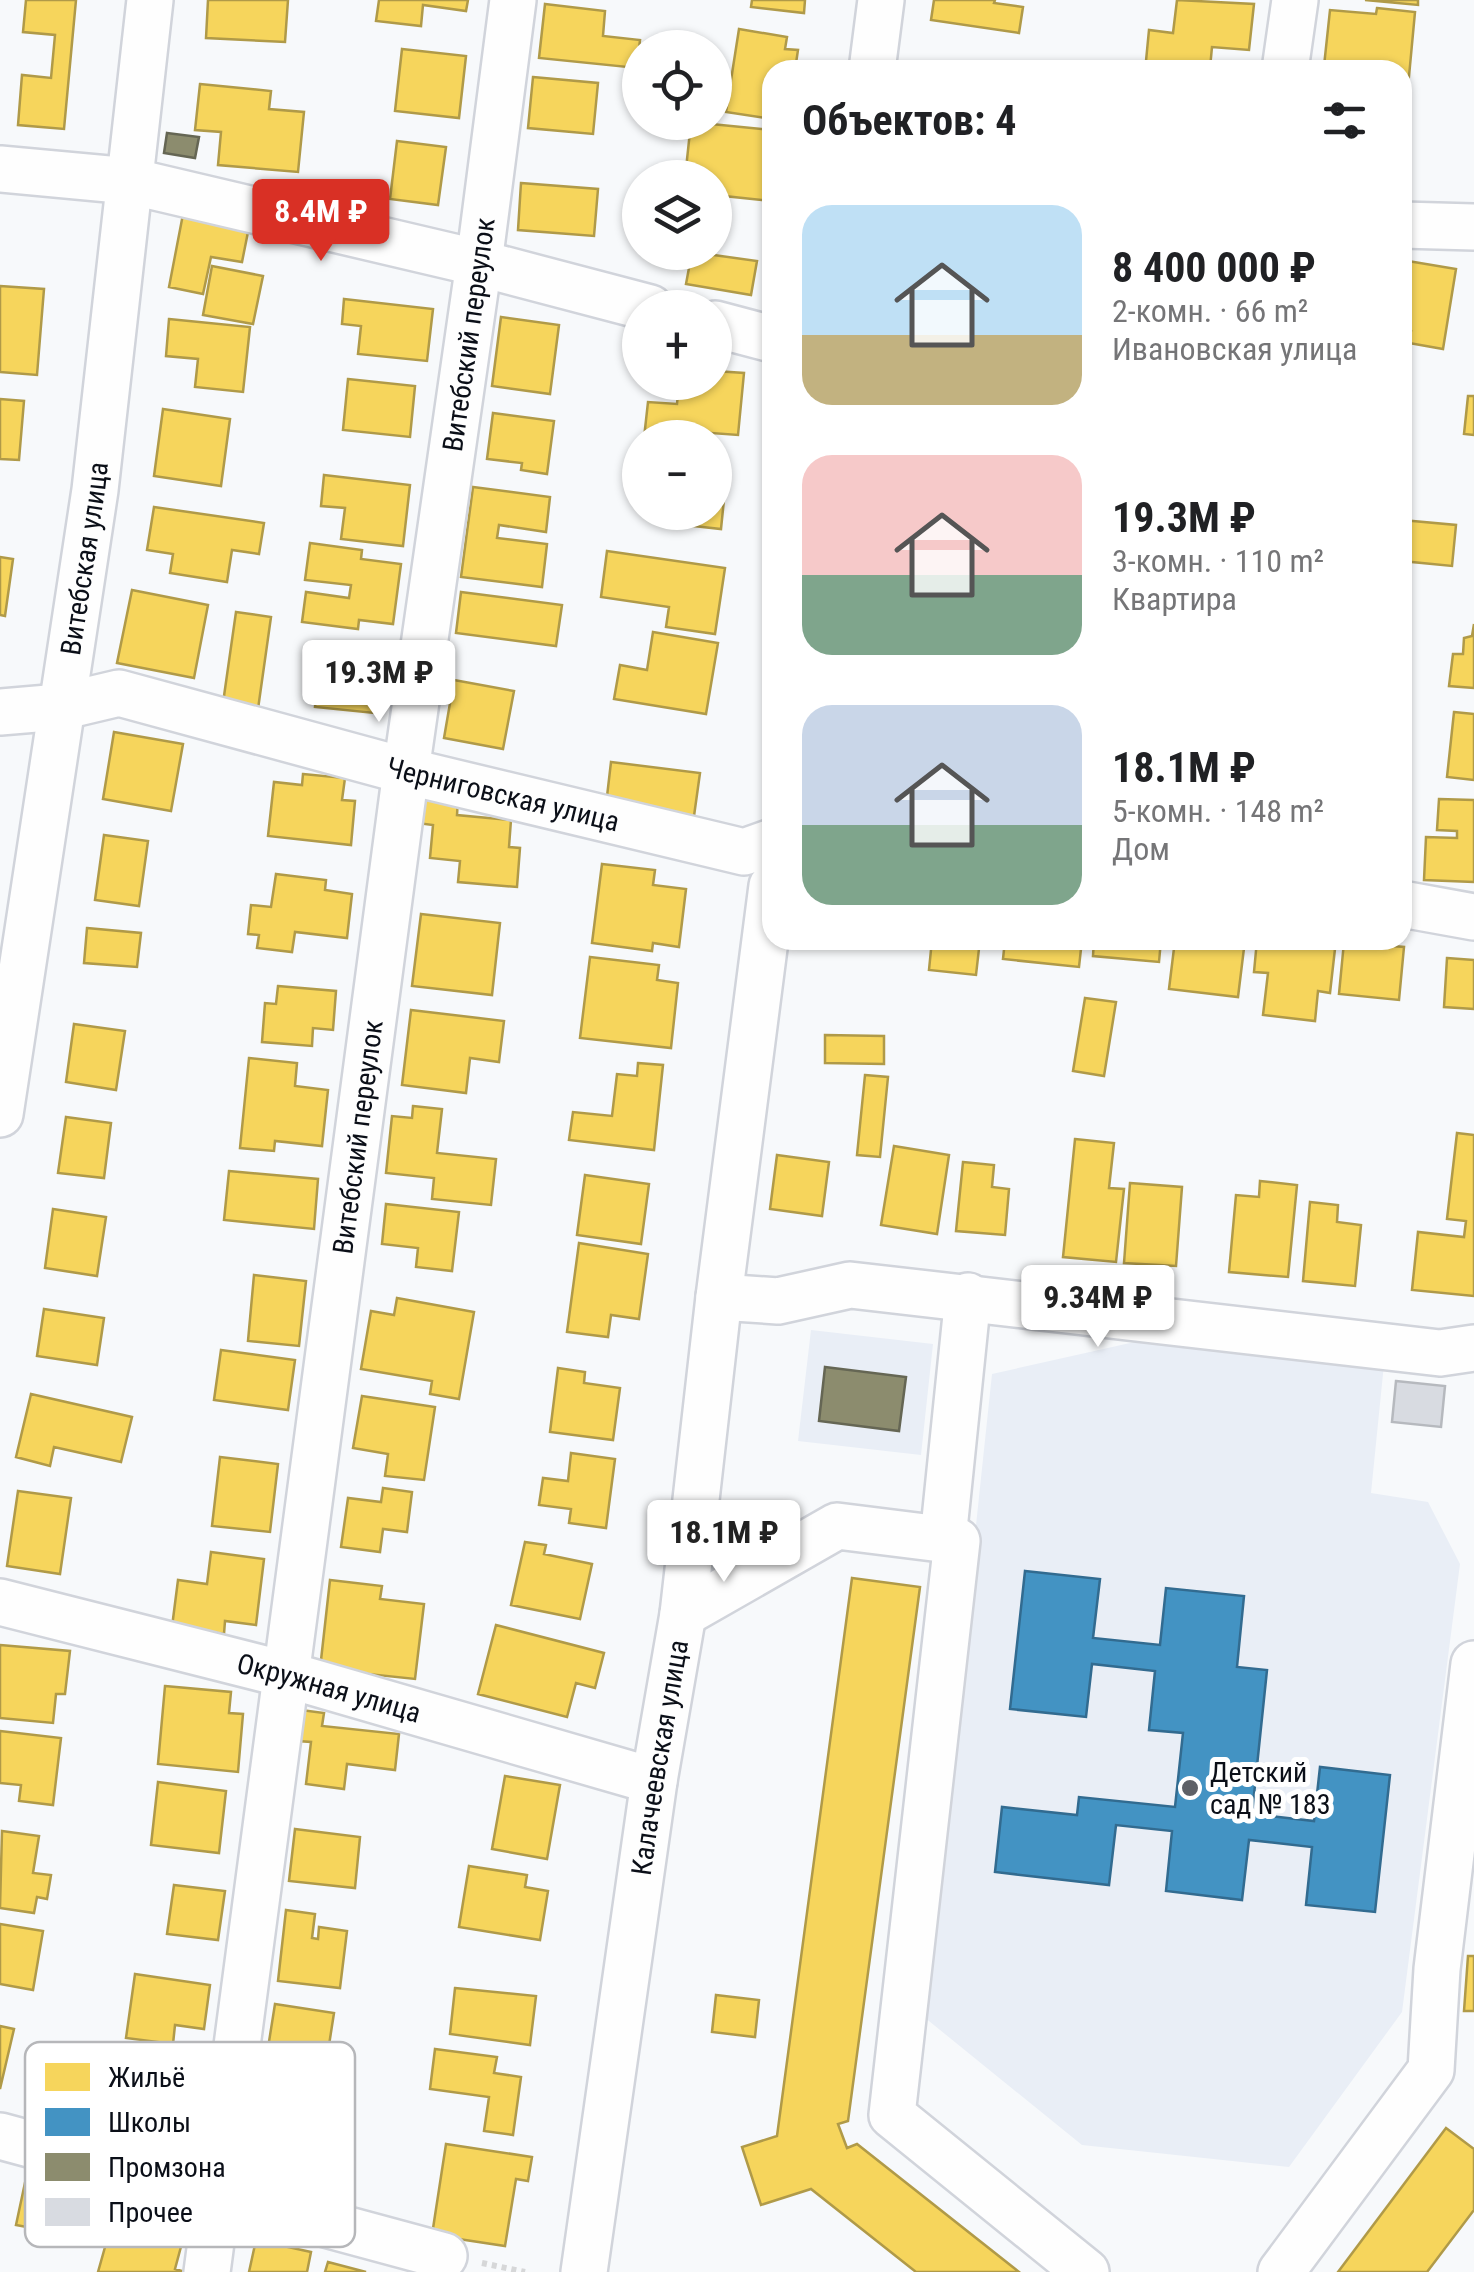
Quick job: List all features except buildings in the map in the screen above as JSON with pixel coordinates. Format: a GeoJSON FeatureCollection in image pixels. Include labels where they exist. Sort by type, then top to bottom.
{"type":"FeatureCollection","features":[{"type":"Feature","properties":{"kind":"street","name":"Витебская улица"},"geometry":{"type":"LineString","coordinates":[[2,1088],[95,490],[150,0]]}},
{"type":"Feature","properties":{"kind":"street","name":"Витебский переулок"},"geometry":{"type":"LineString","coordinates":[[237,2042],[512,0]]}},
{"type":"Feature","properties":{"kind":"street"},"geometry":{"type":"LineString","coordinates":[[873,60],[882,0]]}},
{"type":"Feature","properties":{"kind":"street"},"geometry":{"type":"LineString","coordinates":[[1286,60],[1295,0]]}},
{"type":"Feature","properties":{"kind":"street"},"geometry":{"type":"LineString","coordinates":[[0,169],[130,181],[622,301]]}},
{"type":"Feature","properties":{"kind":"street"},"geometry":{"type":"LineString","coordinates":[[1412,225],[1474,226]]}},
{"type":"Feature","properties":{"kind":"street"},"geometry":{"type":"LineString","coordinates":[[732,328],[762,336]]}},
{"type":"Feature","properties":{"kind":"street","name":"Черниговская улица"},"geometry":{"type":"LineString","coordinates":[[0,712],[60,707],[119,692],[406,771],[744,852],[762,846]]}},
{"type":"Feature","properties":{"kind":"street"},"geometry":{"type":"LineString","coordinates":[[1412,906],[1474,917]]}},
{"type":"Feature","properties":{"kind":"street","name":"Калачеевская улица"},"geometry":{"type":"LineString","coordinates":[[584,2272],[654,1781],[683,1614],[718,1297],[764,950]]}},
{"type":"Feature","properties":{"kind":"street"},"geometry":{"type":"LineString","coordinates":[[718,1297],[778,1301],[850,1285],[1440,1353],[1474,1348]]}},
{"type":"Feature","properties":{"kind":"street"},"geometry":{"type":"LineString","coordinates":[[943,1539],[968,1296]]}},
{"type":"Feature","properties":{"kind":"street"},"geometry":{"type":"LineString","coordinates":[[683,1614],[837,1526],[957,1541],[892,2116],[1086,2272]]}},
{"type":"Feature","properties":{"kind":"street","name":"Окружная улица"},"geometry":{"type":"LineString","coordinates":[[0,1602],[288,1675],[654,1781]]}},
{"type":"Feature","properties":{"kind":"street"},"geometry":{"type":"LineString","coordinates":[[1280,2272],[1431,2070],[1437,1969],[1474,1664]]}},
{"type":"Feature","properties":{"kind":"street"},"geometry":{"type":"LineString","coordinates":[[0,2136],[25,2142]]}},
{"type":"Feature","properties":{"kind":"street"},"geometry":{"type":"LineString","coordinates":[[355,2231],[444,2256]]}},
{"type":"Feature","properties":{"kind":"street","name":"Витебский переулок"},"geometry":{"type":"LineString","coordinates":[[207,2272],[210,2247]]}},
{"type":"Feature","properties":{"kind":"shaded area"},"geometry":{"type":"Polygon","coordinates":[[[811,1330],[933,1344],[921,1455],[798,1441],[811,1330]]]}},
{"type":"Feature","properties":{"kind":"shaded area","name":"Детский сад № 183"},"geometry":{"type":"Polygon","coordinates":[[[1148,1339],[1384,1364],[1371,1493],[1428,1502],[1460,1564],[1402,2012],[1289,2167],[1082,2145],[924,2017],[992,1374],[1148,1339]]]}},
{"type":"Feature","properties":{"kind":"place","name":"Детский сад № 183"},"geometry":{"type":"Point","coordinates":[1190,1788]}}]}
